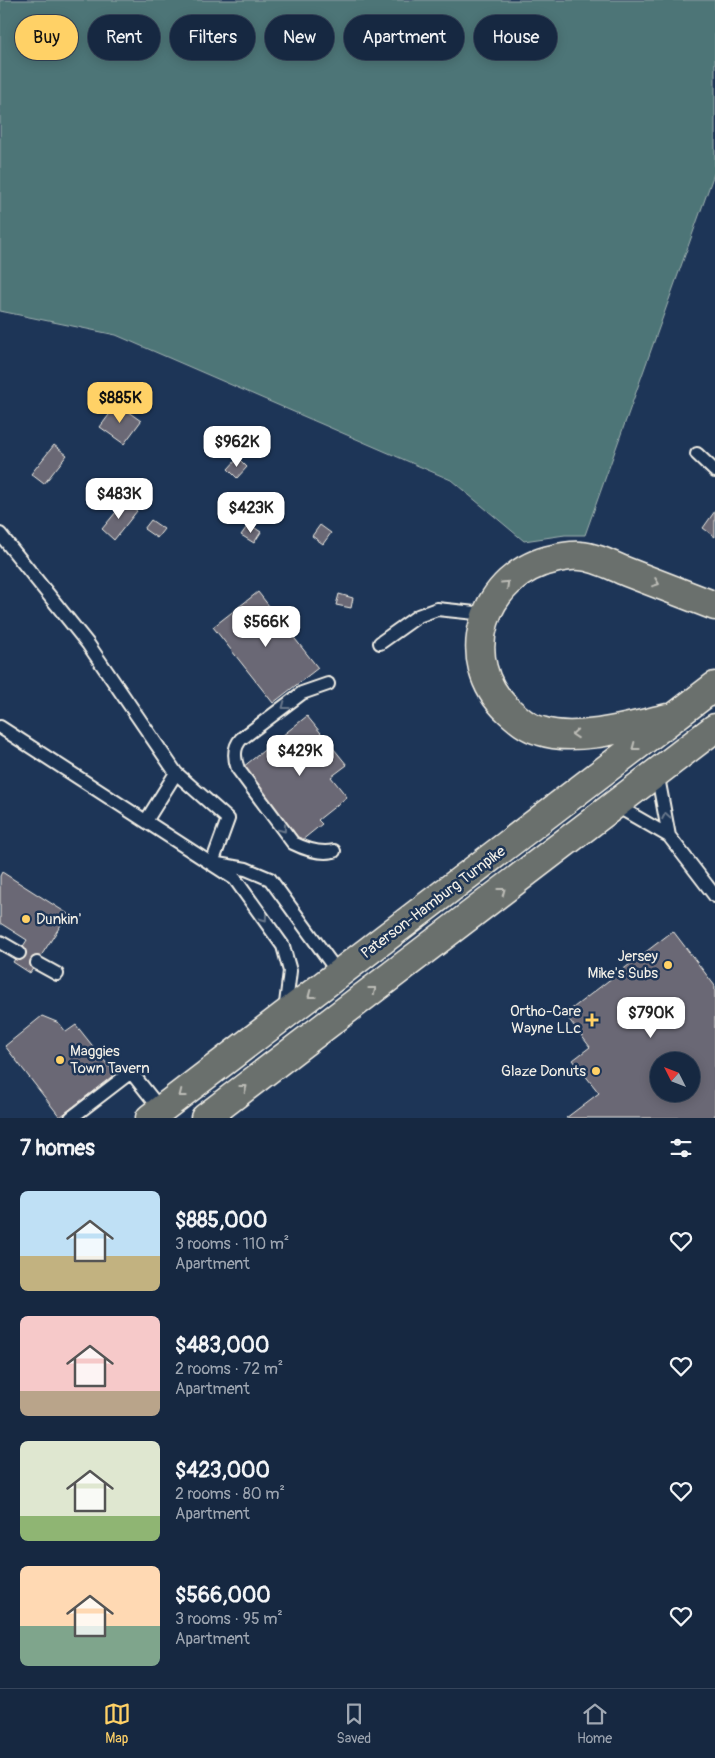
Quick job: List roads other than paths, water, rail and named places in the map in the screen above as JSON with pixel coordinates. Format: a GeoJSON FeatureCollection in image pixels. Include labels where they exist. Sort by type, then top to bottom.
{"type":"FeatureCollection","features":[{"type":"Feature","properties":{"kind":"main road"},"geometry":{"type":"LineString","coordinates":[[674,717],[596,733],[564,735],[541,732],[523,723],[503,706],[488,684],[482,658],[481,642],[486,614],[499,590],[527,567],[541,561],[566,556],[590,558],[715,606]]}},
{"type":"Feature","properties":{"kind":"main road","name":"Paterson-Hamburg Turnpike"},"geometry":{"type":"LineString","coordinates":[[156,1114],[715,686]]}},
{"type":"Feature","properties":{"kind":"main road"},"geometry":{"type":"LineString","coordinates":[[205,1118],[715,728]]}},
{"type":"Feature","properties":{"kind":"lane"},"geometry":{"type":"LineString","coordinates":[[697,454],[715,471]]}},
{"type":"Feature","properties":{"kind":"lane"},"geometry":{"type":"LineString","coordinates":[[0,534],[88,644],[176,773],[228,819],[212,863]]}},
{"type":"Feature","properties":{"kind":"lane"},"geometry":{"type":"LineString","coordinates":[[380,643],[418,616],[437,608],[486,614]]}},
{"type":"Feature","properties":{"kind":"lane"},"geometry":{"type":"LineString","coordinates":[[328,684],[302,693],[241,739],[237,744],[235,755],[238,770],[293,843],[326,853],[334,851]]}},
{"type":"Feature","properties":{"kind":"lane"},"geometry":{"type":"LineString","coordinates":[[0,727],[235,879],[282,946],[290,971],[285,1014]]}},
{"type":"Feature","properties":{"kind":"lane"},"geometry":{"type":"LineString","coordinates":[[657,772],[669,836]]}},
{"type":"Feature","properties":{"kind":"lane"},"geometry":{"type":"LineString","coordinates":[[146,821],[176,773]]}},
{"type":"Feature","properties":{"kind":"lane"},"geometry":{"type":"LineString","coordinates":[[615,805],[669,836],[715,896]]}},
{"type":"Feature","properties":{"kind":"lane"},"geometry":{"type":"LineString","coordinates":[[212,863],[246,869],[270,879],[339,974]]}},
{"type":"Feature","properties":{"kind":"lane"},"geometry":{"type":"LineString","coordinates":[[0,942],[19,952]]}},
{"type":"Feature","properties":{"kind":"lane"},"geometry":{"type":"LineString","coordinates":[[37,963],[57,974]]}},
{"type":"Feature","properties":{"kind":"lane"},"geometry":{"type":"LineString","coordinates":[[71,1118],[131,1072],[156,1114]]}},
{"type":"Feature","properties":{"kind":"place","name":"Dunkin'"},"geometry":{"type":"Point","coordinates":[26,919]}},
{"type":"Feature","properties":{"kind":"place","name":"Jersey Mike's Subs"},"geometry":{"type":"Point","coordinates":[668,965]}},
{"type":"Feature","properties":{"kind":"place","name":"Ortho-Care Wayne LLc"},"geometry":{"type":"Point","coordinates":[592,1020]}},
{"type":"Feature","properties":{"kind":"place","name":"Maggies Town Tavern"},"geometry":{"type":"Point","coordinates":[60,1060]}},
{"type":"Feature","properties":{"kind":"place","name":"Glaze Donuts"},"geometry":{"type":"Point","coordinates":[596,1071]}}]}
